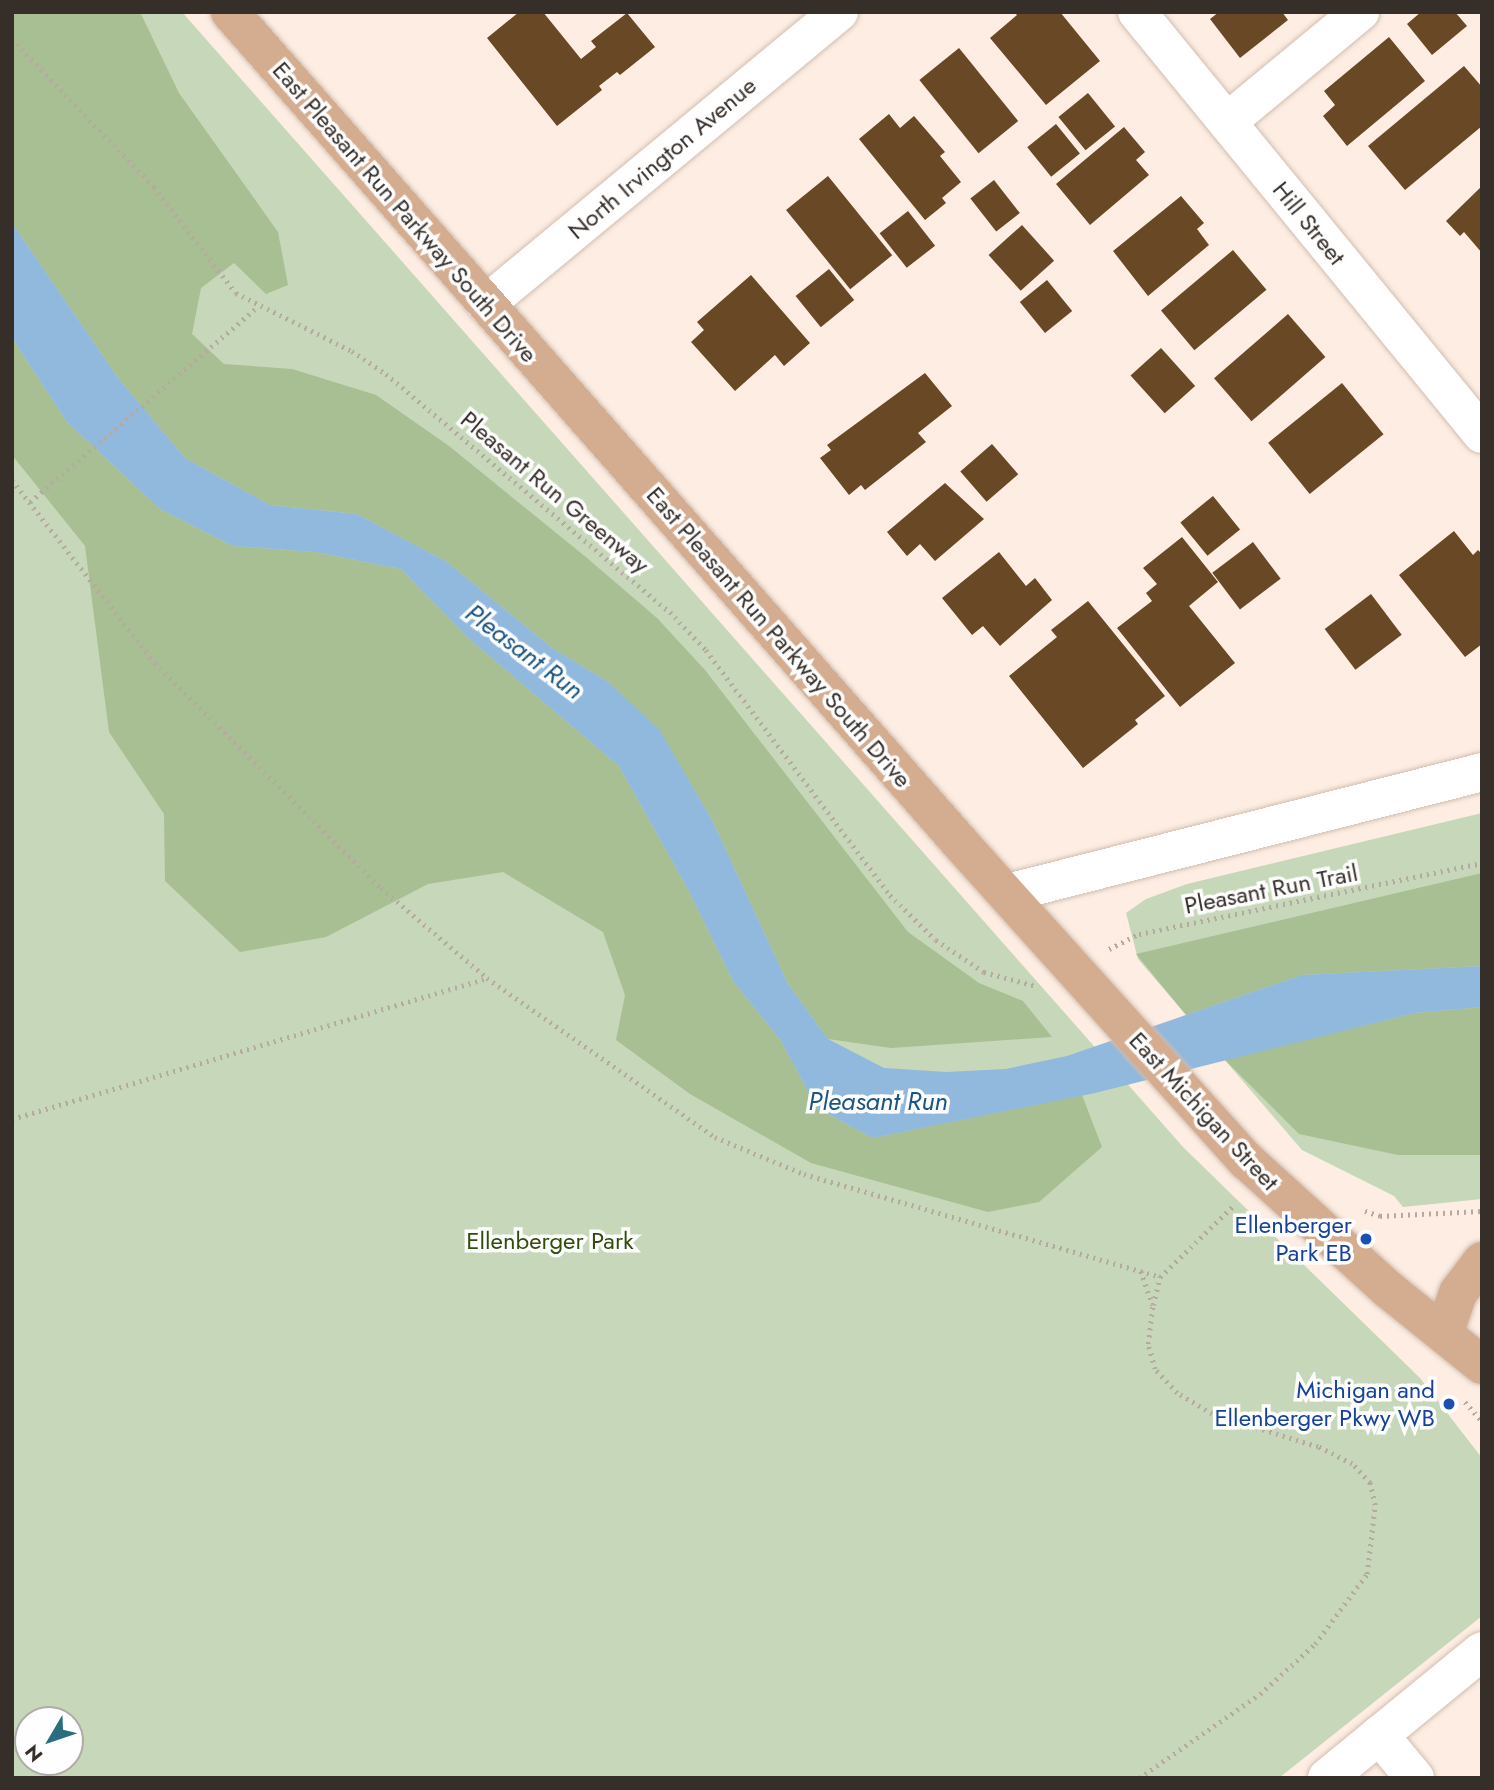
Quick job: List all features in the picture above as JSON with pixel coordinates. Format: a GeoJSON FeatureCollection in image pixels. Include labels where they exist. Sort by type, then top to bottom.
{"type":"FeatureCollection","features":[{"type":"Feature","properties":{"kind":"main road","name":"East Pleasant Run Parkway South Drive"},"geometry":{"type":"LineString","coordinates":[[230,12],[1007,893]]}},
{"type":"Feature","properties":{"kind":"main road","name":"East Michigan Street"},"geometry":{"type":"LineString","coordinates":[[1007,893],[1247,1161],[1389,1290],[1445,1331],[1482,1365]]}},
{"type":"Feature","properties":{"kind":"main road"},"geometry":{"type":"LineString","coordinates":[[1445,1331],[1458,1293],[1482,1261]]}},
{"type":"Feature","properties":{"kind":"street","name":"North Irvington Avenue"},"geometry":{"type":"LineString","coordinates":[[486,304],[839,12]]}},
{"type":"Feature","properties":{"kind":"street","name":"Hill Street"},"geometry":{"type":"LineString","coordinates":[[1137,12],[1482,434]]}},
{"type":"Feature","properties":{"kind":"street"},"geometry":{"type":"LineString","coordinates":[[1227,122],[1360,12]]}},
{"type":"Feature","properties":{"kind":"street"},"geometry":{"type":"LineString","coordinates":[[1007,893],[1482,772]]}},
{"type":"Feature","properties":{"kind":"street"},"geometry":{"type":"LineString","coordinates":[[1327,1778],[1482,1651]]}},
{"type":"Feature","properties":{"kind":"street"},"geometry":{"type":"LineString","coordinates":[[1379,1735],[1415,1778]]}},
{"type":"Feature","properties":{"kind":"path","name":"Pleasant Run Greenway"},"geometry":{"type":"LineString","coordinates":[[12,38],[154,187],[236,293],[352,351],[386,374],[670,611],[706,650],[890,895],[936,940],[984,972],[1032,988],[1040,984]]}},
{"type":"Feature","properties":{"kind":"path"},"geometry":{"type":"LineString","coordinates":[[30,502],[259,306]]}},
{"type":"Feature","properties":{"kind":"path"},"geometry":{"type":"LineString","coordinates":[[12,480],[155,663],[381,888],[487,978],[715,1137],[804,1174],[1160,1277]]}},
{"type":"Feature","properties":{"kind":"path","name":"Pleasant Run Trail"},"geometry":{"type":"LineString","coordinates":[[1078,973],[1139,934],[1482,863]]}},
{"type":"Feature","properties":{"kind":"path"},"geometry":{"type":"LineString","coordinates":[[12,1119],[487,978]]}},
{"type":"Feature","properties":{"kind":"path"},"geometry":{"type":"LineString","coordinates":[[1139,1778],[1260,1694],[1315,1644],[1367,1574],[1376,1505],[1370,1483],[1352,1464],[1318,1447],[1212,1414],[1177,1393],[1155,1369],[1148,1345],[1160,1277],[1238,1201]]}},
{"type":"Feature","properties":{"kind":"path"},"geometry":{"type":"LineString","coordinates":[[1356,1208],[1380,1216],[1482,1211]]}},
{"type":"Feature","properties":{"kind":"path"},"geometry":{"type":"LineString","coordinates":[[1141,1271],[1153,1305]]}},
{"type":"Feature","properties":{"kind":"green space","name":"Ellenberger Park"},"geometry":{"type":"Polygon","coordinates":[[[12,12],[182,12],[1183,1147],[1420,1378],[1482,1458],[1482,1616],[1279,1778],[12,1778],[12,12]]]}},
{"type":"Feature","properties":{"kind":"green space"},"geometry":{"type":"Polygon","coordinates":[[[12,12],[140,12],[179,93],[278,232],[288,285],[266,294],[234,263],[201,288],[192,334],[224,364],[292,369],[376,395],[449,446],[587,558],[657,618],[705,670],[908,932],[979,983],[1023,1001],[1052,1037],[891,1048],[828,1039],[788,984],[712,820],[659,730],[607,681],[552,648],[447,562],[357,514],[270,505],[185,458],[118,378],[12,223],[12,12]]]}},
{"type":"Feature","properties":{"kind":"green space"},"geometry":{"type":"Polygon","coordinates":[[[12,338],[67,422],[160,509],[233,546],[315,552],[401,569],[468,638],[619,766],[690,893],[733,981],[781,1041],[817,1108],[873,1138],[1082,1095],[1102,1147],[1039,1202],[988,1212],[811,1163],[690,1094],[616,1040],[625,995],[603,932],[503,872],[428,884],[326,937],[240,952],[165,881],[164,814],[109,732],[85,546],[12,455],[12,338]]]}},
{"type":"Feature","properties":{"kind":"green space"},"geometry":{"type":"Polygon","coordinates":[[[1482,813],[1482,1199],[1403,1207],[1394,1196],[1302,1150],[1138,959],[1126,913],[1146,899],[1187,884],[1482,813]]]}},
{"type":"Feature","properties":{"kind":"green space"},"geometry":{"type":"Polygon","coordinates":[[[1482,873],[1482,966],[1302,975],[1186,1015],[1136,954],[1482,873]]]}},
{"type":"Feature","properties":{"kind":"green space"},"geometry":{"type":"Polygon","coordinates":[[[1482,1007],[1482,1155],[1398,1155],[1299,1134],[1225,1060],[1415,1013],[1482,1007]]]}},
{"type":"Feature","properties":{"kind":"water","name":"Pleasant Run"},"geometry":{"type":"Polygon","coordinates":[[[12,223],[118,378],[185,458],[270,505],[357,514],[447,562],[552,648],[607,681],[659,729],[712,820],[788,984],[828,1039],[884,1068],[946,1072],[1006,1069],[1067,1056],[1302,975],[1482,966],[1482,1007],[1415,1013],[1095,1093],[873,1138],[817,1108],[781,1041],[733,981],[690,893],[619,766],[468,638],[401,569],[315,552],[233,546],[160,509],[67,422],[12,338],[12,223]]]}},
{"type":"Feature","properties":{"kind":"building"},"geometry":{"type":"Polygon","coordinates":[[[519,12],[543,12],[581,59],[596,47],[591,41],[627,13],[655,47],[620,75],[617,72],[599,86],[602,90],[557,126],[487,38],[519,12]]]}},
{"type":"Feature","properties":{"kind":"building"},"geometry":{"type":"Polygon","coordinates":[[[1014,12],[1060,12],[1100,61],[1046,105],[990,38],[1017,15],[1014,12]]]}},
{"type":"Feature","properties":{"kind":"building"},"geometry":{"type":"Polygon","coordinates":[[[1219,12],[1282,12],[1288,20],[1240,58],[1210,19],[1219,12]]]}},
{"type":"Feature","properties":{"kind":"building"},"geometry":{"type":"Polygon","coordinates":[[[1421,12],[1455,12],[1467,26],[1432,55],[1407,24],[1421,12]]]}},
{"type":"Feature","properties":{"kind":"building"},"geometry":{"type":"Polygon","coordinates":[[[1389,37],[1425,81],[1347,146],[1323,116],[1335,105],[1324,91],[1389,37]]]}},
{"type":"Feature","properties":{"kind":"building"},"geometry":{"type":"Polygon","coordinates":[[[959,48],[1018,121],[979,153],[919,80],[959,48]]]}},
{"type":"Feature","properties":{"kind":"building"},"geometry":{"type":"Polygon","coordinates":[[[1464,66],[1482,87],[1482,126],[1405,190],[1368,146],[1464,66]]]}},
{"type":"Feature","properties":{"kind":"building"},"geometry":{"type":"Polygon","coordinates":[[[1088,93],[1115,126],[1086,150],[1058,117],[1088,93]]]}},
{"type":"Feature","properties":{"kind":"building"},"geometry":{"type":"Polygon","coordinates":[[[889,114],[900,128],[914,116],[945,152],[940,156],[961,182],[942,198],[946,203],[925,220],[859,139],[889,114]]]}},
{"type":"Feature","properties":{"kind":"building"},"geometry":{"type":"Polygon","coordinates":[[[1056,124],[1080,154],[1051,177],[1027,147],[1056,124]]]}},
{"type":"Feature","properties":{"kind":"building"},"geometry":{"type":"Polygon","coordinates":[[[1124,127],[1145,152],[1136,160],[1149,175],[1090,225],[1056,184],[1124,127]]]}},
{"type":"Feature","properties":{"kind":"building"},"geometry":{"type":"Polygon","coordinates":[[[828,176],[892,255],[850,289],[786,210],[828,176]]]}},
{"type":"Feature","properties":{"kind":"building"},"geometry":{"type":"Polygon","coordinates":[[[994,180],[1020,213],[996,232],[970,198],[994,180]]]}},
{"type":"Feature","properties":{"kind":"building"},"geometry":{"type":"Polygon","coordinates":[[[1482,186],[1482,253],[1464,232],[1460,236],[1446,221],[1482,186]]]}},
{"type":"Feature","properties":{"kind":"building"},"geometry":{"type":"Polygon","coordinates":[[[1181,196],[1204,223],[1197,229],[1209,245],[1148,296],[1113,251],[1181,196]]]}},
{"type":"Feature","properties":{"kind":"building"},"geometry":{"type":"Polygon","coordinates":[[[908,211],[935,246],[907,268],[880,233],[908,211]]]}},
{"type":"Feature","properties":{"kind":"building"},"geometry":{"type":"Polygon","coordinates":[[[1022,225],[1054,261],[1021,291],[989,255],[1022,225]]]}},
{"type":"Feature","properties":{"kind":"building"},"geometry":{"type":"Polygon","coordinates":[[[1233,250],[1266,290],[1194,350],[1161,310],[1233,250]]]}},
{"type":"Feature","properties":{"kind":"building"},"geometry":{"type":"Polygon","coordinates":[[[829,269],[854,300],[821,327],[796,296],[829,269]]]}},
{"type":"Feature","properties":{"kind":"building"},"geometry":{"type":"Polygon","coordinates":[[[751,275],[810,343],[784,366],[775,355],[735,391],[691,342],[704,330],[697,322],[751,275]]]}},
{"type":"Feature","properties":{"kind":"building"},"geometry":{"type":"Polygon","coordinates":[[[1047,280],[1072,311],[1045,333],[1020,302],[1047,280]]]}},
{"type":"Feature","properties":{"kind":"building"},"geometry":{"type":"Polygon","coordinates":[[[1288,314],[1325,357],[1251,421],[1214,378],[1288,314]]]}},
{"type":"Feature","properties":{"kind":"building"},"geometry":{"type":"Polygon","coordinates":[[[1161,348],[1195,386],[1165,413],[1131,375],[1161,348]]]}},
{"type":"Feature","properties":{"kind":"building"},"geometry":{"type":"Polygon","coordinates":[[[925,373],[952,406],[918,433],[926,442],[865,490],[861,485],[849,495],[820,458],[831,450],[827,445],[925,373]]]}},
{"type":"Feature","properties":{"kind":"building"},"geometry":{"type":"Polygon","coordinates":[[[1342,383],[1384,434],[1310,494],[1268,443],[1342,383]]]}},
{"type":"Feature","properties":{"kind":"building"},"geometry":{"type":"Polygon","coordinates":[[[992,444],[1018,474],[987,502],[960,472],[992,444]]]}},
{"type":"Feature","properties":{"kind":"building"},"geometry":{"type":"Polygon","coordinates":[[[945,483],[984,519],[935,561],[920,544],[907,556],[887,532],[945,483]]]}},
{"type":"Feature","properties":{"kind":"building"},"geometry":{"type":"Polygon","coordinates":[[[1213,496],[1240,529],[1207,556],[1180,522],[1213,496]]]}},
{"type":"Feature","properties":{"kind":"building"},"geometry":{"type":"Polygon","coordinates":[[[1454,531],[1473,555],[1478,550],[1482,554],[1482,644],[1465,657],[1399,575],[1454,531]]]}},
{"type":"Feature","properties":{"kind":"building"},"geometry":{"type":"Polygon","coordinates":[[[1182,537],[1218,582],[1189,606],[1235,663],[1180,707],[1117,628],[1152,601],[1146,593],[1157,584],[1143,568],[1182,537]]]}},
{"type":"Feature","properties":{"kind":"building"},"geometry":{"type":"Polygon","coordinates":[[[1253,542],[1281,579],[1240,609],[1212,573],[1253,542]]]}},
{"type":"Feature","properties":{"kind":"building"},"geometry":{"type":"Polygon","coordinates":[[[999,552],[1026,586],[1035,578],[1052,600],[1000,646],[983,626],[972,635],[942,598],[999,552]]]}},
{"type":"Feature","properties":{"kind":"building"},"geometry":{"type":"Polygon","coordinates":[[[1371,594],[1402,635],[1355,670],[1325,629],[1371,594]]]}},
{"type":"Feature","properties":{"kind":"building"},"geometry":{"type":"Polygon","coordinates":[[[1088,601],[1165,696],[1135,720],[1138,724],[1083,768],[1009,676],[1057,637],[1051,630],[1088,601]]]}},
{"type":"Feature","properties":{"kind":"place","name":"Ellenberger Park EB"},"geometry":{"type":"Point","coordinates":[1366,1239]}},
{"type":"Feature","properties":{"kind":"place","name":"Michigan and Ellenberger Pkwy WB"},"geometry":{"type":"Point","coordinates":[1449,1404]}}]}
